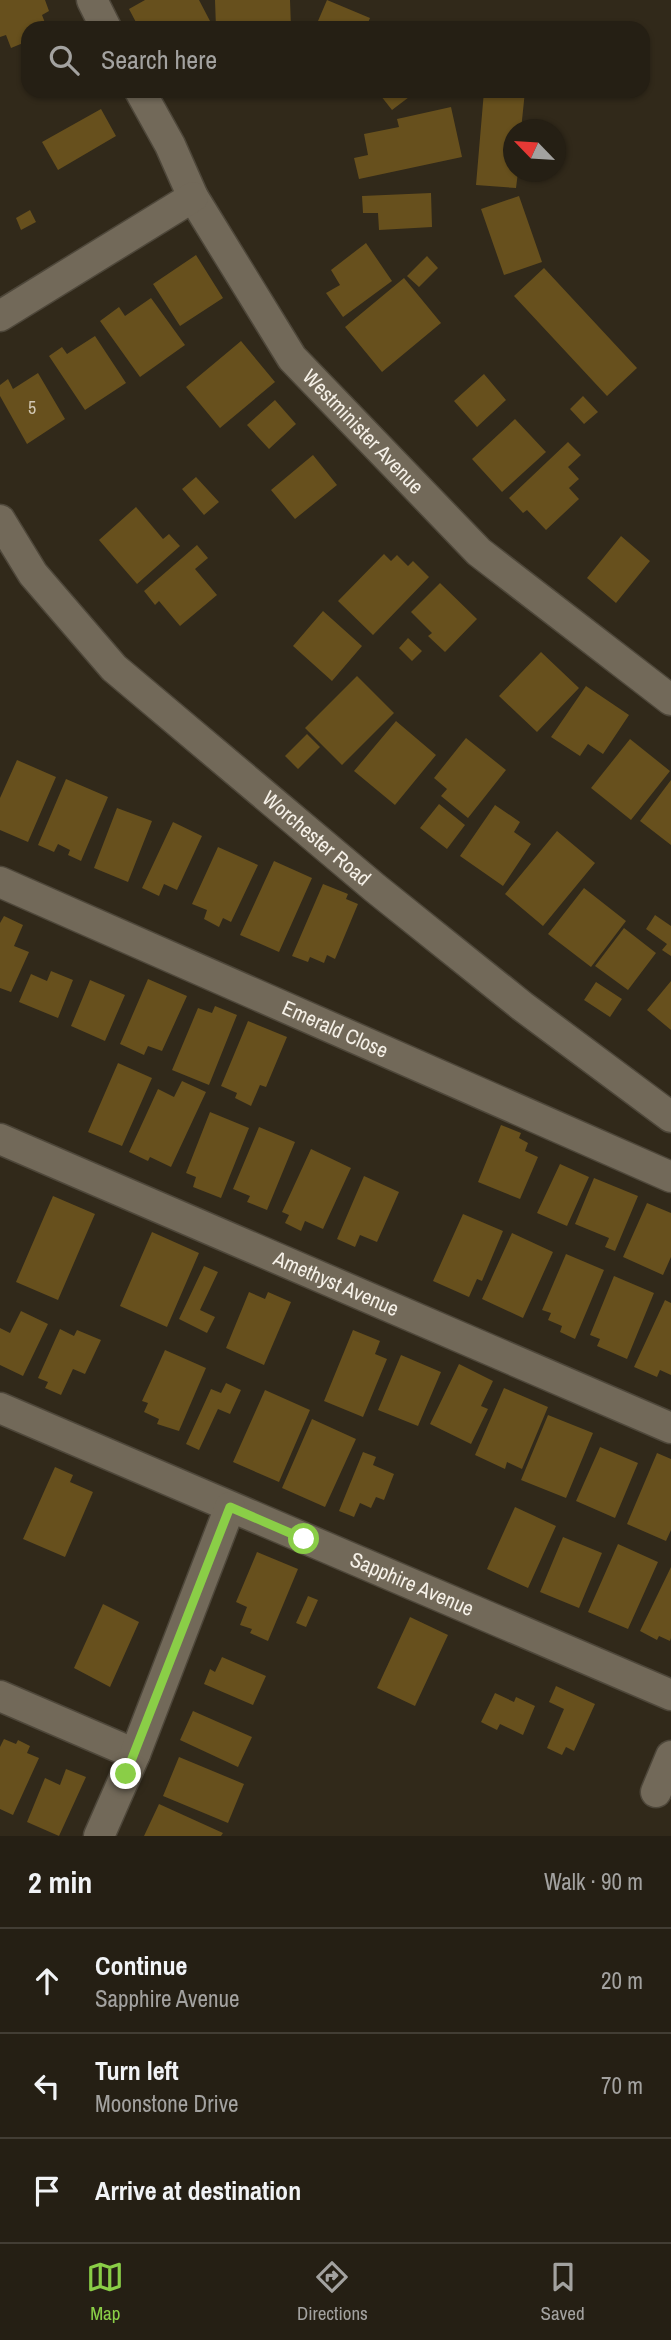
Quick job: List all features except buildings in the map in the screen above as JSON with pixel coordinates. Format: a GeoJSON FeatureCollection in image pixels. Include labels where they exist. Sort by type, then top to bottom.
{"type":"FeatureCollection","features":[{"type":"Feature","properties":{"kind":"street"},"geometry":{"type":"LineString","coordinates":[[92,0],[102,21]]}},
{"type":"Feature","properties":{"kind":"street","name":"Westminister Avenue"},"geometry":{"type":"LineString","coordinates":[[144,98],[170,145],[193,197],[292,358],[480,552],[671,700]]}},
{"type":"Feature","properties":{"kind":"street"},"geometry":{"type":"LineString","coordinates":[[0,316],[193,197]]}},
{"type":"Feature","properties":{"kind":"street","name":"Worchester Road"},"geometry":{"type":"LineString","coordinates":[[0,520],[33,574],[114,668],[375,888],[522,1006],[671,1117]]}},
{"type":"Feature","properties":{"kind":"street","name":"Emerald Close"},"geometry":{"type":"LineString","coordinates":[[0,882],[671,1177]]}},
{"type":"Feature","properties":{"kind":"street","name":"Amethyst Avenue"},"geometry":{"type":"LineString","coordinates":[[0,1139],[671,1428]]}},
{"type":"Feature","properties":{"kind":"street","name":"Sapphire Avenue"},"geometry":{"type":"LineString","coordinates":[[0,1408],[671,1695]]}},
{"type":"Feature","properties":{"kind":"street"},"geometry":{"type":"LineString","coordinates":[[99,1836],[135,1754],[230,1507]]}},
{"type":"Feature","properties":{"kind":"street"},"geometry":{"type":"LineString","coordinates":[[0,1696],[135,1754]]}},
{"type":"Feature","properties":{"kind":"street"},"geometry":{"type":"LineString","coordinates":[[656,1792],[671,1756]]}},
{"type":"Feature","properties":{"kind":"route"},"geometry":{"type":"LineString","coordinates":[[126,1774],[230,1507],[304,1539]]}}]}
